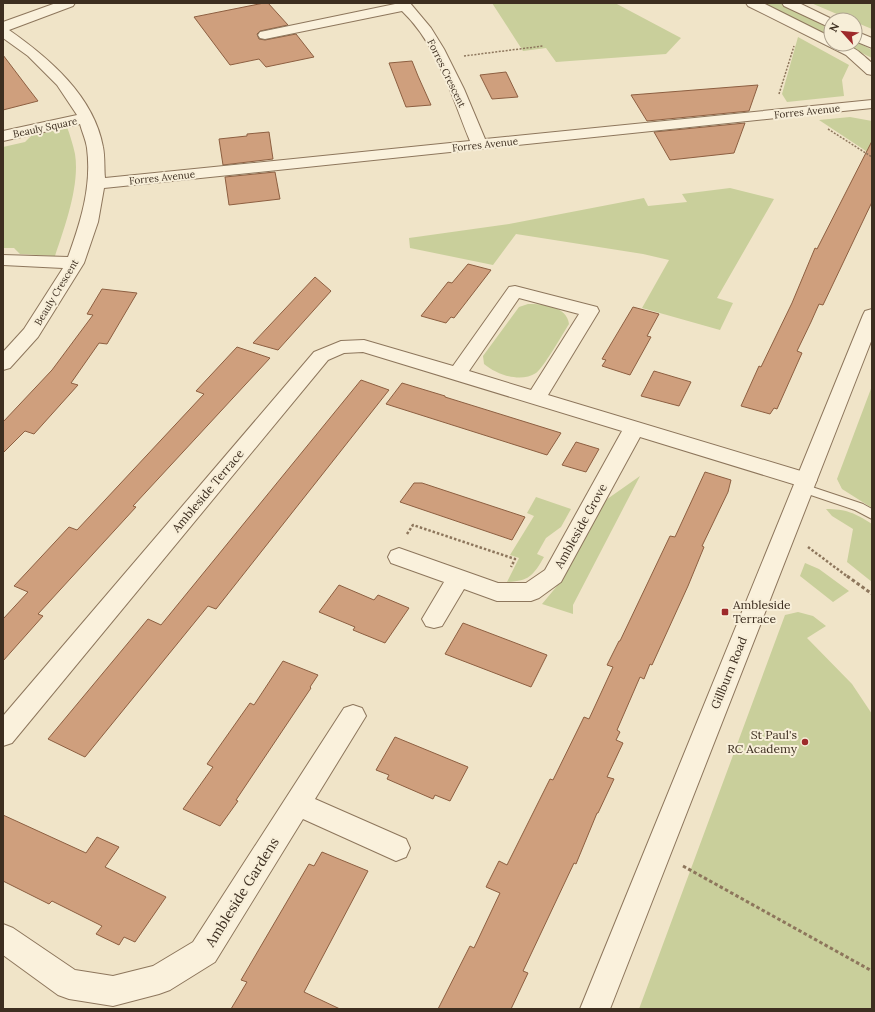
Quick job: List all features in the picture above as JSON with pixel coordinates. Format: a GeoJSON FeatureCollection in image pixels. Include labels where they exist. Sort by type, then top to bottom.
{"type":"FeatureCollection","features":[{"type":"Feature","properties":{"kind":"street"},"geometry":{"type":"LineString","coordinates":[[3,27],[68,3]]}},
{"type":"Feature","properties":{"kind":"street"},"geometry":{"type":"LineString","coordinates":[[753,3],[823,38]]}},
{"type":"Feature","properties":{"kind":"street"},"geometry":{"type":"LineString","coordinates":[[790,3],[823,20]]}},
{"type":"Feature","properties":{"kind":"street","name":"Forres Crescent"},"geometry":{"type":"LineString","coordinates":[[265,34],[403,4],[423,26],[442,58],[480,145]]}},
{"type":"Feature","properties":{"kind":"street","name":"Beauly Crescent"},"geometry":{"type":"LineString","coordinates":[[3,32],[33,53],[63,82],[86,118],[95,147],[97,184],[89,222],[75,264],[31,333],[3,364]]}},
{"type":"Feature","properties":{"kind":"street"},"geometry":{"type":"LineString","coordinates":[[851,52],[872,71]]}},
{"type":"Feature","properties":{"kind":"street","name":"Forres Avenue"},"geometry":{"type":"LineString","coordinates":[[97,184],[872,104]]}},
{"type":"Feature","properties":{"kind":"street","name":"Beauly Square"},"geometry":{"type":"LineString","coordinates":[[3,136],[86,118]]}},
{"type":"Feature","properties":{"kind":"street"},"geometry":{"type":"LineString","coordinates":[[3,260],[75,264]]}},
{"type":"Feature","properties":{"kind":"street"},"geometry":{"type":"LineString","coordinates":[[458,373],[516,291],[590,312],[537,397]]}},
{"type":"Feature","properties":{"kind":"street","name":"Gillburn Road"},"geometry":{"type":"LineString","coordinates":[[595,1009],[872,315]]}},
{"type":"Feature","properties":{"kind":"street","name":"Ambleside Terrace"},"geometry":{"type":"LineString","coordinates":[[3,735],[321,356],[341,347],[364,346],[458,373],[634,428],[805,484]]}},
{"type":"Feature","properties":{"kind":"street","name":"Ambleside Grove"},"geometry":{"type":"LineString","coordinates":[[399,557],[497,592],[530,592],[553,576],[634,428]]}},
{"type":"Feature","properties":{"kind":"street"},"geometry":{"type":"LineString","coordinates":[[434,620],[459,578]]}},
{"type":"Feature","properties":{"kind":"street","name":"Ambleside Gardens"},"geometry":{"type":"LineString","coordinates":[[3,938],[69,984],[113,991],[159,978],[204,952],[353,716]]}},
{"type":"Feature","properties":{"kind":"street"},"geometry":{"type":"LineString","coordinates":[[298,804],[396,848]]}},
{"type":"Feature","properties":{"kind":"lane"},"geometry":{"type":"LineString","coordinates":[[805,484],[859,507],[872,515]]}},
{"type":"Feature","properties":{"kind":"path"},"geometry":{"type":"LineString","coordinates":[[442,58],[543,46]]}},
{"type":"Feature","properties":{"kind":"path"},"geometry":{"type":"LineString","coordinates":[[399,557],[393,555],[413,525],[515,559],[497,592]]}},
{"type":"Feature","properties":{"kind":"path"},"geometry":{"type":"LineString","coordinates":[[783,538],[811,548],[872,594]]}},
{"type":"Feature","properties":{"kind":"path"},"geometry":{"type":"LineString","coordinates":[[656,855],[691,869],[872,971]]}},
{"type":"Feature","properties":{"kind":"green space"},"geometry":{"type":"Polygon","coordinates":[[[492,3],[615,3],[681,38],[666,54],[556,62],[546,48],[523,51],[492,3]]]}},
{"type":"Feature","properties":{"kind":"green space"},"geometry":{"type":"Polygon","coordinates":[[[761,3],[780,3],[823,25],[823,34],[761,3]]]}},
{"type":"Feature","properties":{"kind":"green space"},"geometry":{"type":"Polygon","coordinates":[[[811,3],[872,3],[872,29],[863,25],[863,12],[832,12],[811,3]]]}},
{"type":"Feature","properties":{"kind":"green space"},"geometry":{"type":"Polygon","coordinates":[[[798,37],[849,65],[842,80],[844,96],[787,102],[782,94],[798,37]]]}},
{"type":"Feature","properties":{"kind":"green space"},"geometry":{"type":"Polygon","coordinates":[[[863,45],[872,50],[872,58],[860,52],[863,52],[863,45]]]}},
{"type":"Feature","properties":{"kind":"green space"},"geometry":{"type":"Polygon","coordinates":[[[850,117],[872,121],[872,155],[819,120],[850,117]]]}},
{"type":"Feature","properties":{"kind":"green space"},"geometry":{"type":"Polygon","coordinates":[[[67,127],[75,154],[76,166],[74,192],[55,256],[20,254],[14,248],[3,248],[3,147],[25,142],[32,135],[67,127]]]}},
{"type":"Feature","properties":{"kind":"green space"},"geometry":{"type":"Polygon","coordinates":[[[730,188],[774,199],[717,298],[733,303],[720,330],[642,308],[669,260],[643,254],[516,234],[493,265],[410,248],[409,238],[509,224],[644,198],[648,206],[687,202],[682,194],[730,188]]]}},
{"type":"Feature","properties":{"kind":"green space"},"geometry":{"type":"Polygon","coordinates":[[[528,304],[553,307],[564,313],[569,324],[548,358],[536,373],[530,376],[516,377],[502,374],[489,368],[484,364],[483,356],[519,307],[528,304]]]}},
{"type":"Feature","properties":{"kind":"green space"},"geometry":{"type":"Polygon","coordinates":[[[872,386],[872,508],[842,489],[837,479],[872,386]]]}},
{"type":"Feature","properties":{"kind":"green space"},"geometry":{"type":"Polygon","coordinates":[[[640,476],[573,605],[573,614],[542,604],[557,586],[603,502],[640,476]]]}},
{"type":"Feature","properties":{"kind":"green space"},"geometry":{"type":"Polygon","coordinates":[[[536,497],[571,509],[561,527],[546,538],[537,554],[544,557],[537,569],[525,579],[507,582],[519,558],[510,555],[534,516],[527,513],[536,497]]]}},
{"type":"Feature","properties":{"kind":"green space"},"geometry":{"type":"Polygon","coordinates":[[[826,509],[850,512],[872,524],[872,582],[847,562],[853,529],[832,516],[826,509]]]}},
{"type":"Feature","properties":{"kind":"green space"},"geometry":{"type":"Polygon","coordinates":[[[805,563],[819,569],[849,591],[833,602],[800,576],[805,563]]]}},
{"type":"Feature","properties":{"kind":"green space","name":"St Paul's RC Academy"},"geometry":{"type":"Polygon","coordinates":[[[798,612],[813,616],[826,626],[807,638],[852,684],[872,714],[872,1009],[639,1009],[785,615],[798,612]]]}},
{"type":"Feature","properties":{"kind":"building"},"geometry":{"type":"Polygon","coordinates":[[[268,3],[288,25],[260,31],[257,34],[259,39],[265,40],[296,34],[314,57],[266,67],[259,59],[230,65],[194,17],[268,3]]]}},
{"type":"Feature","properties":{"kind":"building"},"geometry":{"type":"Polygon","coordinates":[[[3,55],[28,88],[38,101],[3,110],[3,55]]]}},
{"type":"Feature","properties":{"kind":"building"},"geometry":{"type":"Polygon","coordinates":[[[412,61],[431,105],[406,107],[389,63],[412,61]]]}},
{"type":"Feature","properties":{"kind":"building"},"geometry":{"type":"Polygon","coordinates":[[[506,72],[518,97],[492,99],[480,75],[506,72]]]}},
{"type":"Feature","properties":{"kind":"building"},"geometry":{"type":"Polygon","coordinates":[[[758,85],[749,111],[647,121],[631,95],[758,85]]]}},
{"type":"Feature","properties":{"kind":"building"},"geometry":{"type":"Polygon","coordinates":[[[745,123],[734,153],[670,160],[654,132],[745,123]]]}},
{"type":"Feature","properties":{"kind":"building"},"geometry":{"type":"Polygon","coordinates":[[[269,132],[273,159],[223,165],[219,139],[269,132]]]}},
{"type":"Feature","properties":{"kind":"building"},"geometry":{"type":"Polygon","coordinates":[[[872,141],[872,202],[823,305],[819,304],[797,351],[802,353],[777,409],[774,408],[770,414],[741,406],[759,366],[761,367],[792,303],[815,248],[817,249],[872,141]]]}},
{"type":"Feature","properties":{"kind":"building"},"geometry":{"type":"Polygon","coordinates":[[[275,172],[280,199],[229,205],[225,177],[275,172]]]}},
{"type":"Feature","properties":{"kind":"building"},"geometry":{"type":"Polygon","coordinates":[[[468,264],[491,270],[454,318],[451,317],[446,323],[421,316],[448,282],[452,283],[468,264]]]}},
{"type":"Feature","properties":{"kind":"building"},"geometry":{"type":"Polygon","coordinates":[[[315,277],[331,291],[278,350],[253,343],[315,277]]]}},
{"type":"Feature","properties":{"kind":"building"},"geometry":{"type":"Polygon","coordinates":[[[102,289],[137,293],[107,344],[99,343],[71,383],[78,385],[34,434],[25,431],[3,453],[3,422],[52,370],[93,315],[87,314],[102,289]]]}},
{"type":"Feature","properties":{"kind":"building"},"geometry":{"type":"Polygon","coordinates":[[[633,307],[659,314],[647,336],[651,337],[630,375],[602,366],[606,360],[602,359],[633,307]]]}},
{"type":"Feature","properties":{"kind":"building"},"geometry":{"type":"Polygon","coordinates":[[[237,347],[270,358],[133,506],[136,507],[38,614],[43,616],[3,661],[3,619],[28,592],[14,586],[69,527],[77,530],[204,394],[196,391],[237,347]]]}},
{"type":"Feature","properties":{"kind":"building"},"geometry":{"type":"Polygon","coordinates":[[[654,371],[691,382],[679,406],[641,396],[654,371]]]}},
{"type":"Feature","properties":{"kind":"building"},"geometry":{"type":"Polygon","coordinates":[[[361,380],[389,390],[216,609],[208,606],[85,757],[48,739],[148,619],[161,625],[361,380]]]}},
{"type":"Feature","properties":{"kind":"building"},"geometry":{"type":"Polygon","coordinates":[[[402,383],[561,433],[547,455],[386,404],[402,383]]]}},
{"type":"Feature","properties":{"kind":"building"},"geometry":{"type":"Polygon","coordinates":[[[576,442],[599,449],[586,472],[562,465],[576,442]]]}},
{"type":"Feature","properties":{"kind":"building"},"geometry":{"type":"Polygon","coordinates":[[[705,472],[731,480],[728,492],[702,546],[704,547],[688,586],[652,665],[650,664],[644,679],[640,677],[617,730],[620,732],[616,740],[623,743],[607,777],[614,779],[597,813],[576,864],[574,863],[523,971],[528,973],[511,1009],[438,1009],[470,946],[474,948],[500,893],[486,887],[499,861],[507,865],[550,779],[553,780],[584,717],[589,719],[613,667],[607,665],[670,536],[675,537],[705,472]]]}},
{"type":"Feature","properties":{"kind":"building"},"geometry":{"type":"Polygon","coordinates":[[[414,483],[422,483],[525,517],[512,540],[400,502],[414,483]]]}},
{"type":"Feature","properties":{"kind":"building"},"geometry":{"type":"Polygon","coordinates":[[[339,585],[374,600],[378,595],[409,608],[385,643],[353,630],[355,627],[319,612],[339,585]]]}},
{"type":"Feature","properties":{"kind":"building"},"geometry":{"type":"Polygon","coordinates":[[[463,623],[547,655],[531,687],[445,654],[463,623]]]}},
{"type":"Feature","properties":{"kind":"building"},"geometry":{"type":"Polygon","coordinates":[[[283,661],[318,675],[310,687],[311,688],[236,800],[238,801],[220,826],[183,809],[213,767],[207,764],[250,703],[254,705],[283,661]]]}},
{"type":"Feature","properties":{"kind":"building"},"geometry":{"type":"Polygon","coordinates":[[[395,737],[468,767],[450,801],[435,795],[433,799],[387,779],[389,775],[376,770],[395,737]]]}},
{"type":"Feature","properties":{"kind":"building"},"geometry":{"type":"Polygon","coordinates":[[[3,815],[86,853],[97,837],[119,847],[105,867],[166,897],[135,942],[124,937],[119,945],[96,934],[102,926],[52,901],[49,904],[3,881],[3,815]]]}},
{"type":"Feature","properties":{"kind":"building"},"geometry":{"type":"Polygon","coordinates":[[[322,852],[368,871],[304,992],[340,1009],[231,1009],[247,982],[241,980],[309,864],[314,866],[322,852]]]}},
{"type":"Feature","properties":{"kind":"place","name":"Ambleside Terrace"},"geometry":{"type":"Point","coordinates":[725,612]}},
{"type":"Feature","properties":{"kind":"place","name":"St Paul's RC Academy"},"geometry":{"type":"Point","coordinates":[805,742]}}]}
